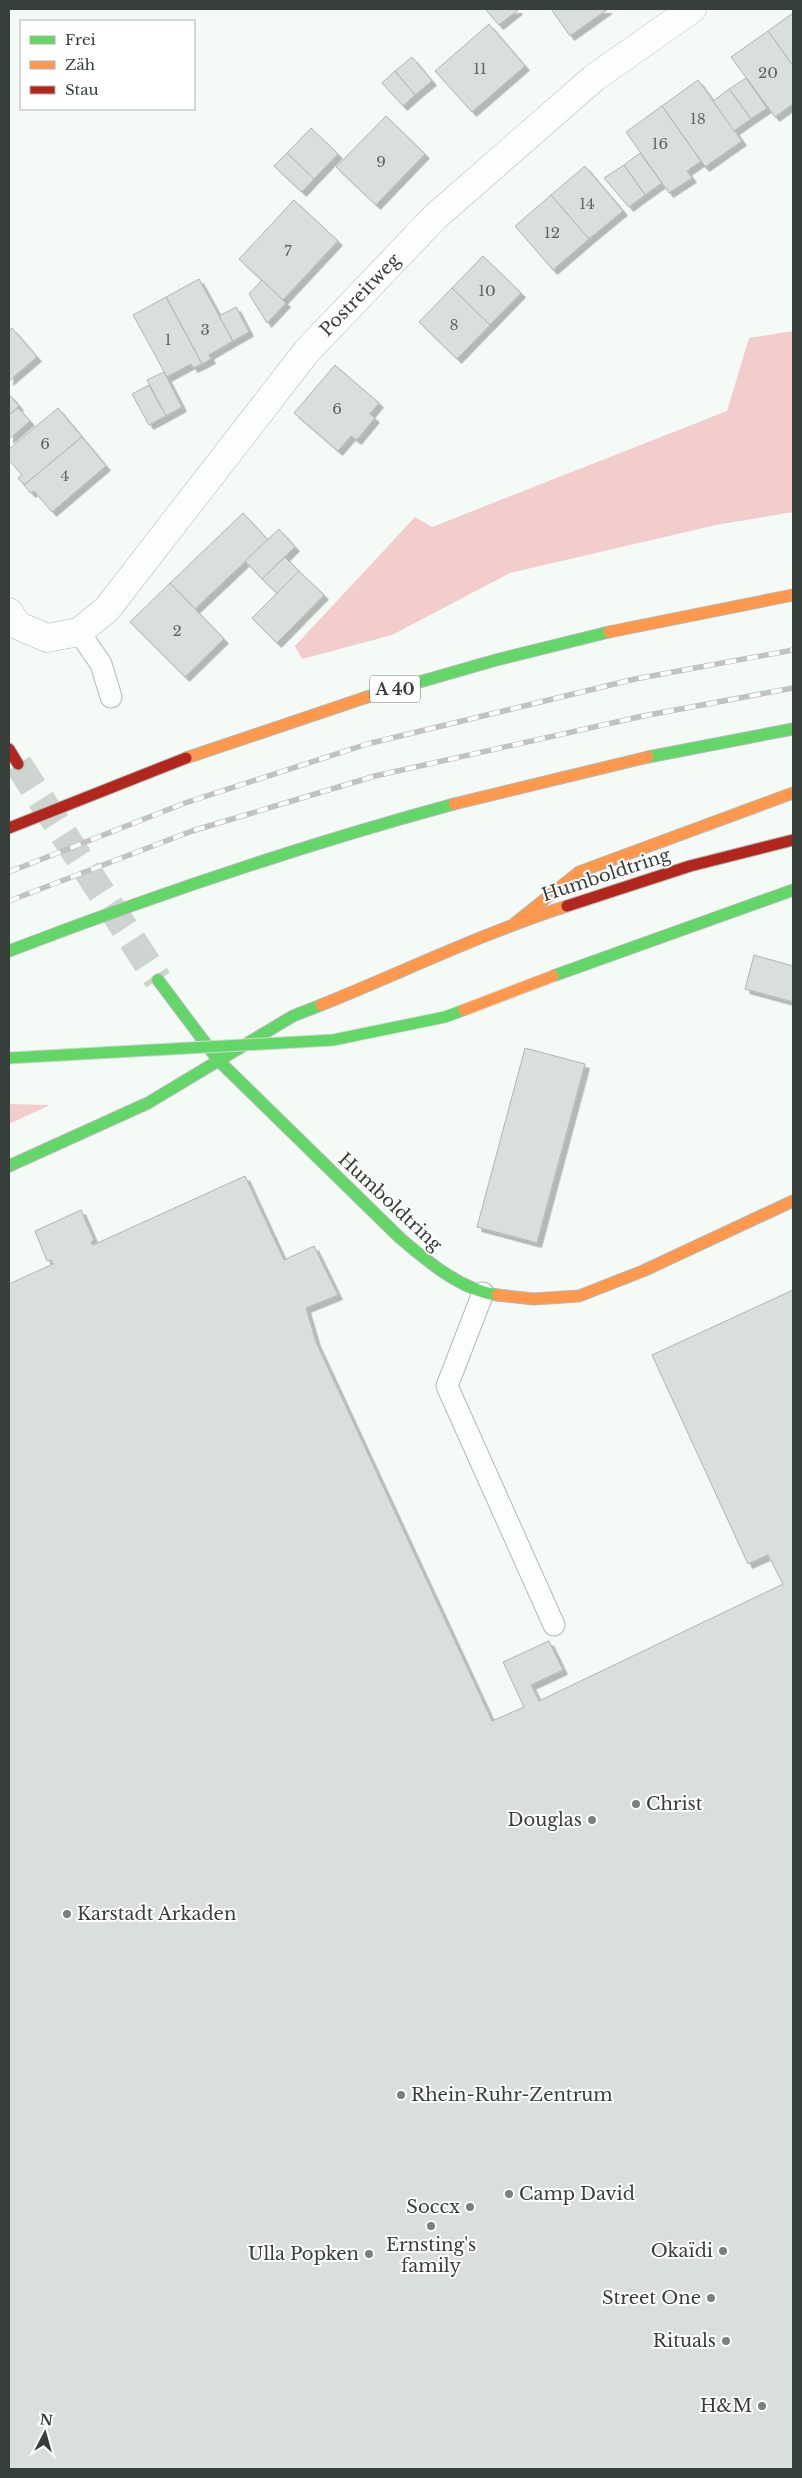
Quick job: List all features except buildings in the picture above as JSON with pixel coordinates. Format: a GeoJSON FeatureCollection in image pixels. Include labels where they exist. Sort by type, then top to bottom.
{"type":"FeatureCollection","features":[{"type":"Feature","properties":{"kind":"main road","name":"A 40"},"geometry":{"type":"LineString","coordinates":[[9,828],[175,762],[355,701],[496,660],[618,630],[793,595]]}},
{"type":"Feature","properties":{"kind":"main road"},"geometry":{"type":"LineString","coordinates":[[9,951],[104,914],[203,879],[386,820],[518,785],[649,755],[793,729]]}},
{"type":"Feature","properties":{"kind":"main road"},"geometry":{"type":"LineString","coordinates":[[9,749],[18,764]]}},
{"type":"Feature","properties":{"kind":"main road"},"geometry":{"type":"LineString","coordinates":[[515,923],[579,872],[793,793]]}},
{"type":"Feature","properties":{"kind":"main road","name":"Humboldtring"},"geometry":{"type":"LineString","coordinates":[[9,1166],[148,1103],[293,1016],[401,973],[515,923],[690,866],[758,847],[793,840]]}},
{"type":"Feature","properties":{"kind":"main road"},"geometry":{"type":"LineString","coordinates":[[9,1058],[333,1040],[444,1017],[553,976],[791,892]]}},
{"type":"Feature","properties":{"kind":"main road","name":"Humboldtring"},"geometry":{"type":"LineString","coordinates":[[158,980],[218,1060],[400,1238],[432,1265],[483,1293],[534,1299],[579,1296],[643,1271],[793,1201]]}},
{"type":"Feature","properties":{"kind":"street","name":"Postreitweg"},"geometry":{"type":"LineString","coordinates":[[79,632],[107,609],[307,351],[435,217],[594,78],[692,9]]}},
{"type":"Feature","properties":{"kind":"street"},"geometry":{"type":"LineString","coordinates":[[9,612],[17,625],[47,638],[79,632]]}},
{"type":"Feature","properties":{"kind":"lane"},"geometry":{"type":"LineString","coordinates":[[79,632],[101,664],[111,697]]}},
{"type":"Feature","properties":{"kind":"lane"},"geometry":{"type":"LineString","coordinates":[[483,1293],[446,1386],[554,1625]]}},
{"type":"Feature","properties":{"kind":"shaded area"},"geometry":{"type":"Polygon","coordinates":[[[793,331],[793,512],[716,525],[510,573],[392,635],[302,659],[295,646],[415,517],[432,527],[727,411],[749,338],[793,331]]]}},
{"type":"Feature","properties":{"kind":"shaded area"},"geometry":{"type":"Polygon","coordinates":[[[9,1104],[50,1105],[9,1124],[9,1104]]]}},
{"type":"Feature","properties":{"kind":"tunnel"},"geometry":{"type":"LineString","coordinates":[[18,764],[158,980]]}},
{"type":"Feature","properties":{"kind":"railway"},"geometry":{"type":"LineString","coordinates":[[9,872],[185,803],[367,744],[635,679],[793,650]]}},
{"type":"Feature","properties":{"kind":"railway"},"geometry":{"type":"LineString","coordinates":[[9,901],[192,831],[375,776],[643,716],[793,688]]}},
{"type":"Feature","properties":{"kind":"traffic: fast"},"geometry":{"type":"LineString","coordinates":[[367,697],[496,660],[609,632]]}},
{"type":"Feature","properties":{"kind":"traffic: fast"},"geometry":{"type":"LineString","coordinates":[[648,757],[793,729]]}},
{"type":"Feature","properties":{"kind":"traffic: fast"},"geometry":{"type":"LineString","coordinates":[[9,951],[119,910],[230,872],[341,836],[454,804]]}},
{"type":"Feature","properties":{"kind":"traffic: fast"},"geometry":{"type":"LineString","coordinates":[[553,976],[793,890]]}},
{"type":"Feature","properties":{"kind":"traffic: fast"},"geometry":{"type":"LineString","coordinates":[[158,980],[218,1060],[400,1238],[433,1265],[458,1281],[470,1287],[497,1295]]}},
{"type":"Feature","properties":{"kind":"traffic: fast"},"geometry":{"type":"LineString","coordinates":[[9,1166],[148,1103],[293,1016],[321,1005]]}},
{"type":"Feature","properties":{"kind":"traffic: fast"},"geometry":{"type":"LineString","coordinates":[[9,1058],[333,1040],[445,1017],[464,1010]]}},
{"type":"Feature","properties":{"kind":"traffic: slow"},"geometry":{"type":"LineString","coordinates":[[609,632],[793,595]]}},
{"type":"Feature","properties":{"kind":"traffic: slow"},"geometry":{"type":"LineString","coordinates":[[186,758],[367,697]]}},
{"type":"Feature","properties":{"kind":"traffic: slow"},"geometry":{"type":"LineString","coordinates":[[454,804],[648,757]]}},
{"type":"Feature","properties":{"kind":"traffic: slow"},"geometry":{"type":"LineString","coordinates":[[515,923],[579,872],[793,793]]}},
{"type":"Feature","properties":{"kind":"traffic: slow"},"geometry":{"type":"LineString","coordinates":[[321,1005],[474,940],[567,906]]}},
{"type":"Feature","properties":{"kind":"traffic: slow"},"geometry":{"type":"LineString","coordinates":[[464,1010],[553,976]]}},
{"type":"Feature","properties":{"kind":"traffic: slow"},"geometry":{"type":"LineString","coordinates":[[497,1295],[534,1299],[579,1296],[643,1271],[793,1201]]}},
{"type":"Feature","properties":{"kind":"traffic: jam"},"geometry":{"type":"LineString","coordinates":[[9,749],[18,764]]}},
{"type":"Feature","properties":{"kind":"traffic: jam"},"geometry":{"type":"LineString","coordinates":[[9,828],[186,758]]}},
{"type":"Feature","properties":{"kind":"traffic: jam"},"geometry":{"type":"LineString","coordinates":[[567,906],[690,866],[793,840]]}},
{"type":"Feature","properties":{"kind":"place","name":"Christ"},"geometry":{"type":"Point","coordinates":[636,1804]}},
{"type":"Feature","properties":{"kind":"place","name":"Douglas"},"geometry":{"type":"Point","coordinates":[592,1820]}},
{"type":"Feature","properties":{"kind":"place","name":"Karstadt Arkaden"},"geometry":{"type":"Point","coordinates":[67,1914]}},
{"type":"Feature","properties":{"kind":"place","name":"Rhein-Ruhr-Zentrum"},"geometry":{"type":"Point","coordinates":[401,2095]}},
{"type":"Feature","properties":{"kind":"place","name":"Camp David"},"geometry":{"type":"Point","coordinates":[509,2194]}},
{"type":"Feature","properties":{"kind":"place","name":"Soccx"},"geometry":{"type":"Point","coordinates":[470,2207]}},
{"type":"Feature","properties":{"kind":"place","name":"Ernsting's family"},"geometry":{"type":"Point","coordinates":[431,2226]}},
{"type":"Feature","properties":{"kind":"place","name":"Okaïdi"},"geometry":{"type":"Point","coordinates":[723,2251]}},
{"type":"Feature","properties":{"kind":"place","name":"Ulla Popken"},"geometry":{"type":"Point","coordinates":[369,2254]}},
{"type":"Feature","properties":{"kind":"place","name":"Street One"},"geometry":{"type":"Point","coordinates":[711,2298]}},
{"type":"Feature","properties":{"kind":"place","name":"Rituals"},"geometry":{"type":"Point","coordinates":[726,2341]}},
{"type":"Feature","properties":{"kind":"place","name":"H&M"},"geometry":{"type":"Point","coordinates":[762,2406]}}]}
